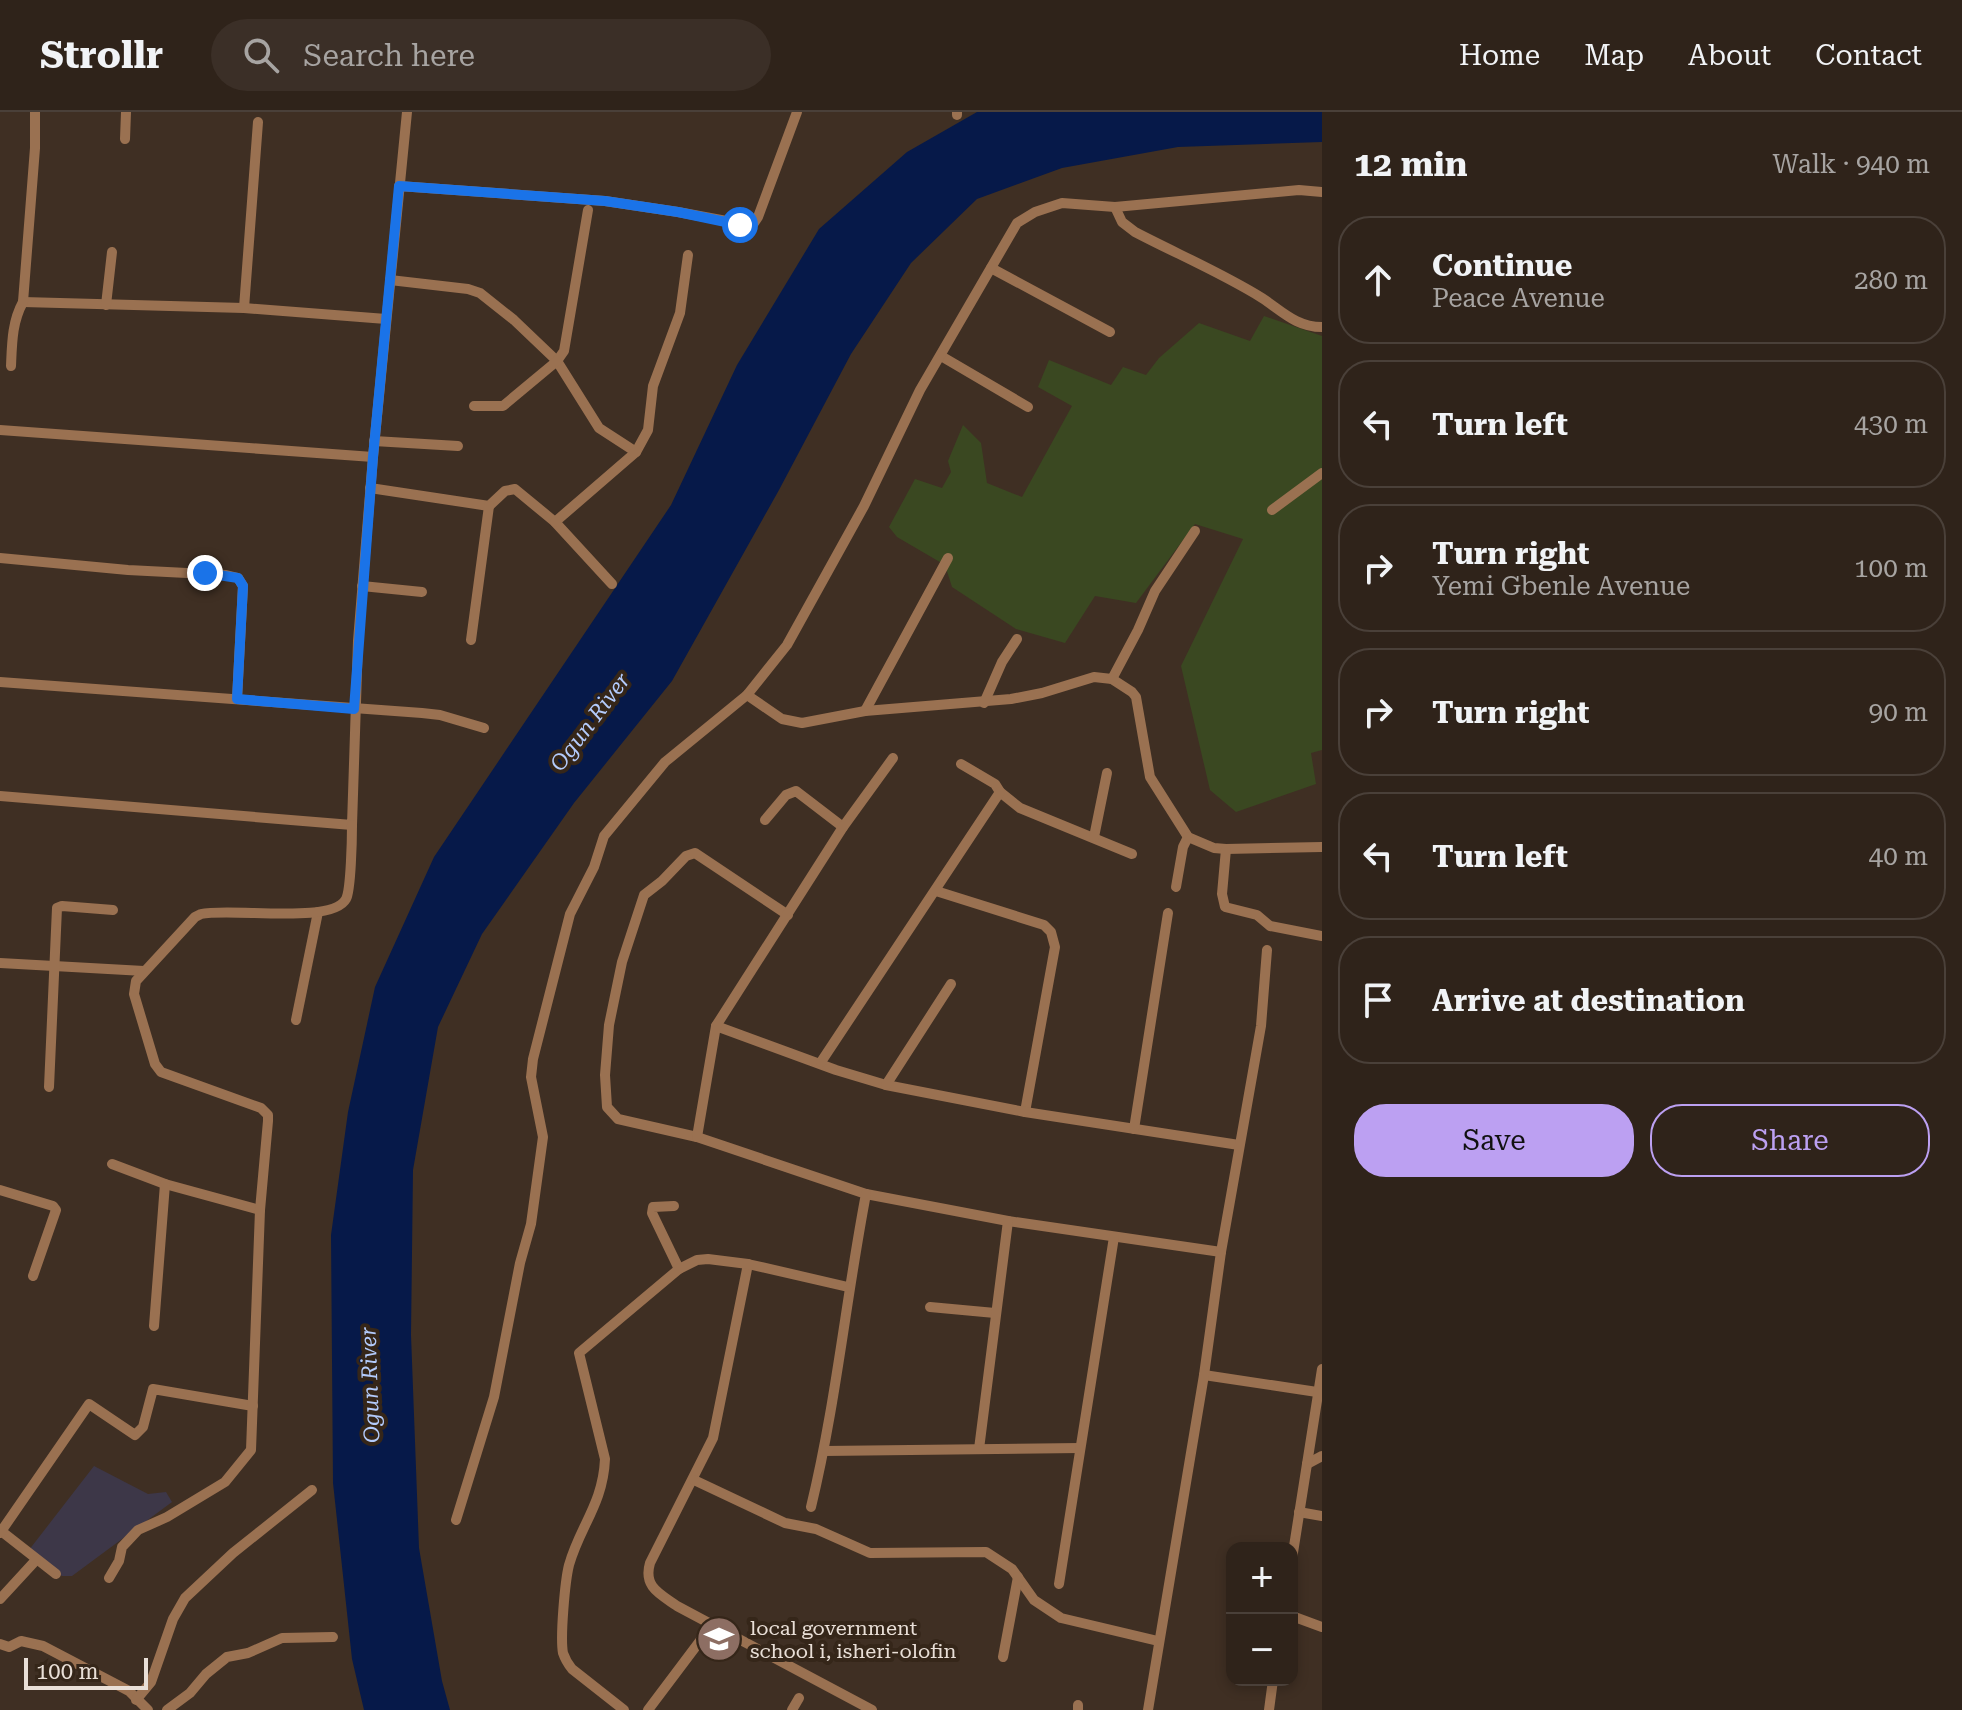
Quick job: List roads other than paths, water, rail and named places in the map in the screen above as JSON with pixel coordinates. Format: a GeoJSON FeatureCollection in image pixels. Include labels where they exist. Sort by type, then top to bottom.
{"type":"FeatureCollection","features":[{"type":"Feature","properties":{"kind":"street"},"geometry":{"type":"LineString","coordinates":[[11,366],[16,314],[23,302],[35,112]]}},
{"type":"Feature","properties":{"kind":"street"},"geometry":{"type":"LineString","coordinates":[[125,139],[126,112]]}},
{"type":"Feature","properties":{"kind":"street"},"geometry":{"type":"LineString","coordinates":[[109,1578],[119,1561],[122,1547],[138,1530],[167,1517],[225,1482],[251,1450],[260,1210],[268,1115],[261,1108],[166,1075],[157,1069],[134,994],[136,981],[144,971],[201,914],[318,912],[341,905],[346,900],[362,586],[407,112]]}},
{"type":"Feature","properties":{"kind":"street"},"geometry":{"type":"LineString","coordinates":[[399,186],[605,201],[748,225],[758,217],[797,112]]}},
{"type":"Feature","properties":{"kind":"street"},"geometry":{"type":"LineString","coordinates":[[244,308],[258,122]]}},
{"type":"Feature","properties":{"kind":"street"},"geometry":{"type":"LineString","coordinates":[[456,1520],[494,1397],[520,1263],[531,1224],[543,1137],[531,1077],[533,1059],[570,914],[594,867],[604,836],[665,762],[747,695],[787,645],[864,506],[920,390],[1017,223],[1035,212],[1062,203],[1115,207],[1299,190],[1322,192]]}},
{"type":"Feature","properties":{"kind":"street"},"geometry":{"type":"LineString","coordinates":[[1115,207],[1122,222],[1135,232],[1264,299],[1293,321],[1322,327]]}},
{"type":"Feature","properties":{"kind":"street"},"geometry":{"type":"LineString","coordinates":[[474,406],[503,406],[557,361],[564,351],[588,210]]}},
{"type":"Feature","properties":{"kind":"street"},"geometry":{"type":"LineString","coordinates":[[106,305],[112,252]]}},
{"type":"Feature","properties":{"kind":"street"},"geometry":{"type":"LineString","coordinates":[[555,522],[636,452],[650,425],[653,386],[680,313],[688,255]]}},
{"type":"Feature","properties":{"kind":"street"},"geometry":{"type":"LineString","coordinates":[[991,268],[1110,332]]}},
{"type":"Feature","properties":{"kind":"street"},"geometry":{"type":"LineString","coordinates":[[390,280],[480,293],[557,361],[599,428],[636,452]]}},
{"type":"Feature","properties":{"kind":"street"},"geometry":{"type":"LineString","coordinates":[[23,302],[244,308],[386,319]]}},
{"type":"Feature","properties":{"kind":"street"},"geometry":{"type":"LineString","coordinates":[[941,356],[1028,407]]}},
{"type":"Feature","properties":{"kind":"street"},"geometry":{"type":"LineString","coordinates":[[0,430],[373,457]]}},
{"type":"Feature","properties":{"kind":"street"},"geometry":{"type":"LineString","coordinates":[[374,441],[458,446]]}},
{"type":"Feature","properties":{"kind":"street"},"geometry":{"type":"LineString","coordinates":[[1272,510],[1322,473]]}},
{"type":"Feature","properties":{"kind":"street"},"geometry":{"type":"LineString","coordinates":[[370,488],[489,506]]}},
{"type":"Feature","properties":{"kind":"street"},"geometry":{"type":"LineString","coordinates":[[471,640],[489,506],[512,488],[555,522],[612,584]]}},
{"type":"Feature","properties":{"kind":"street"},"geometry":{"type":"LineString","coordinates":[[1112,679],[1155,591],[1195,531]]}},
{"type":"Feature","properties":{"kind":"street"},"geometry":{"type":"LineString","coordinates":[[0,558],[238,578],[243,586],[237,699]]}},
{"type":"Feature","properties":{"kind":"street"},"geometry":{"type":"LineString","coordinates":[[865,711],[948,558]]}},
{"type":"Feature","properties":{"kind":"street"},"geometry":{"type":"LineString","coordinates":[[362,586],[422,592]]}},
{"type":"Feature","properties":{"kind":"street"},"geometry":{"type":"LineString","coordinates":[[984,703],[1002,662],[1017,639]]}},
{"type":"Feature","properties":{"kind":"street"},"geometry":{"type":"LineString","coordinates":[[747,695],[792,723],[865,711],[984,703],[1042,693],[1094,677],[1112,679],[1136,697],[1150,777],[1188,837],[1214,848],[1226,849],[1322,847]]}},
{"type":"Feature","properties":{"kind":"street"},"geometry":{"type":"LineString","coordinates":[[0,682],[440,715],[484,728]]}},
{"type":"Feature","properties":{"kind":"street"},"geometry":{"type":"LineString","coordinates":[[697,1137],[716,1026],[843,827],[893,758]]}},
{"type":"Feature","properties":{"kind":"street"},"geometry":{"type":"LineString","coordinates":[[961,764],[995,784],[1020,808],[1132,854]]}},
{"type":"Feature","properties":{"kind":"street"},"geometry":{"type":"LineString","coordinates":[[1094,837],[1107,773]]}},
{"type":"Feature","properties":{"kind":"street"},"geometry":{"type":"LineString","coordinates":[[765,820],[786,795],[796,791],[843,827]]}},
{"type":"Feature","properties":{"kind":"street"},"geometry":{"type":"LineString","coordinates":[[821,1062],[1000,792]]}},
{"type":"Feature","properties":{"kind":"street"},"geometry":{"type":"LineString","coordinates":[[0,796],[352,825]]}},
{"type":"Feature","properties":{"kind":"street"},"geometry":{"type":"LineString","coordinates":[[1176,887],[1183,847],[1188,837]]}},
{"type":"Feature","properties":{"kind":"street"},"geometry":{"type":"LineString","coordinates":[[1226,849],[1222,894],[1225,907],[1257,915],[1270,926],[1322,936]]}},
{"type":"Feature","properties":{"kind":"street"},"geometry":{"type":"LineString","coordinates":[[788,915],[695,853],[686,856],[644,895],[622,962],[609,1025],[605,1075],[607,1107],[618,1119],[697,1137],[866,1194],[1008,1221],[1221,1252]]}},
{"type":"Feature","properties":{"kind":"street"},"geometry":{"type":"LineString","coordinates":[[936,891],[1044,925],[1051,932],[1055,947],[1025,1112]]}},
{"type":"Feature","properties":{"kind":"street"},"geometry":{"type":"LineString","coordinates":[[49,1087],[59,907],[113,910]]}},
{"type":"Feature","properties":{"kind":"street"},"geometry":{"type":"LineString","coordinates":[[296,1020],[318,912]]}},
{"type":"Feature","properties":{"kind":"street"},"geometry":{"type":"LineString","coordinates":[[1134,1129],[1168,913]]}},
{"type":"Feature","properties":{"kind":"street"},"geometry":{"type":"LineString","coordinates":[[1148,1710],[1204,1375],[1221,1252],[1261,1026],[1267,950]]}},
{"type":"Feature","properties":{"kind":"street"},"geometry":{"type":"LineString","coordinates":[[0,963],[144,971]]}},
{"type":"Feature","properties":{"kind":"street"},"geometry":{"type":"LineString","coordinates":[[886,1085],[951,984]]}},
{"type":"Feature","properties":{"kind":"street"},"geometry":{"type":"LineString","coordinates":[[716,1026],[886,1085],[1025,1112],[1239,1145]]}},
{"type":"Feature","properties":{"kind":"street"},"geometry":{"type":"LineString","coordinates":[[112,1164],[165,1184],[260,1210]]}},
{"type":"Feature","properties":{"kind":"street"},"geometry":{"type":"LineString","coordinates":[[154,1326],[165,1184]]}},
{"type":"Feature","properties":{"kind":"street"},"geometry":{"type":"LineString","coordinates":[[0,1190],[53,1206],[56,1210],[33,1276]]}},
{"type":"Feature","properties":{"kind":"street"},"geometry":{"type":"LineString","coordinates":[[811,1507],[824,1451],[848,1287],[866,1194]]}},
{"type":"Feature","properties":{"kind":"street"},"geometry":{"type":"LineString","coordinates":[[674,1206],[657,1205],[652,1213],[679,1269]]}},
{"type":"Feature","properties":{"kind":"street"},"geometry":{"type":"LineString","coordinates":[[979,1449],[1008,1221]]}},
{"type":"Feature","properties":{"kind":"street"},"geometry":{"type":"LineString","coordinates":[[1059,1584],[1114,1237]]}},
{"type":"Feature","properties":{"kind":"street"},"geometry":{"type":"LineString","coordinates":[[624,1710],[572,1669],[562,1646],[569,1566],[595,1507],[605,1459],[579,1353],[679,1269],[697,1260],[748,1264],[848,1287]]}},
{"type":"Feature","properties":{"kind":"street"},"geometry":{"type":"LineString","coordinates":[[748,1264],[713,1438],[650,1563],[648,1578],[653,1590],[712,1625],[872,1710]]}},
{"type":"Feature","properties":{"kind":"street"},"geometry":{"type":"LineString","coordinates":[[930,1307],[995,1313]]}},
{"type":"Feature","properties":{"kind":"street"},"geometry":{"type":"LineString","coordinates":[[1295,1542],[1322,1369]]}},
{"type":"Feature","properties":{"kind":"street"},"geometry":{"type":"LineString","coordinates":[[1204,1375],[1317,1392]]}},
{"type":"Feature","properties":{"kind":"street"},"geometry":{"type":"LineString","coordinates":[[56,1574],[0,1532],[89,1404],[135,1435],[143,1427],[153,1389],[253,1406]]}},
{"type":"Feature","properties":{"kind":"street"},"geometry":{"type":"LineString","coordinates":[[824,1451],[1080,1448]]}},
{"type":"Feature","properties":{"kind":"street"},"geometry":{"type":"LineString","coordinates":[[1307,1464],[1322,1456]]}},
{"type":"Feature","properties":{"kind":"street"},"geometry":{"type":"LineString","coordinates":[[694,1480],[785,1523],[816,1529],[870,1553],[986,1552],[1012,1569],[1034,1600],[1061,1618],[1158,1641]]}},
{"type":"Feature","properties":{"kind":"street"},"geometry":{"type":"LineString","coordinates":[[136,1700],[151,1682],[173,1619],[185,1598],[233,1553],[312,1490]]}},
{"type":"Feature","properties":{"kind":"street"},"geometry":{"type":"LineString","coordinates":[[1299,1512],[1322,1516]]}},
{"type":"Feature","properties":{"kind":"street"},"geometry":{"type":"LineString","coordinates":[[0,1599],[36,1560]]}},
{"type":"Feature","properties":{"kind":"street"},"geometry":{"type":"LineString","coordinates":[[1003,1657],[1018,1577]]}},
{"type":"Feature","properties":{"kind":"street"},"geometry":{"type":"LineString","coordinates":[[1298,1618],[1322,1627]]}},
{"type":"Feature","properties":{"kind":"street"},"geometry":{"type":"LineString","coordinates":[[648,1710],[712,1625]]}},
{"type":"Feature","properties":{"kind":"street"},"geometry":{"type":"LineString","coordinates":[[167,1710],[190,1693],[206,1674],[227,1657],[248,1653],[282,1638],[333,1637]]}},
{"type":"Feature","properties":{"kind":"street"},"geometry":{"type":"LineString","coordinates":[[0,1644],[9,1647],[21,1641],[43,1646],[129,1691],[148,1710]]}},
{"type":"Feature","properties":{"kind":"street"},"geometry":{"type":"LineString","coordinates":[[1269,1710],[1272,1686]]}},
{"type":"Feature","properties":{"kind":"street"},"geometry":{"type":"LineString","coordinates":[[792,1710],[799,1698]]}},
{"type":"Feature","properties":{"kind":"water","name":"Ogun River"},"geometry":{"type":"Polygon","coordinates":[[[977,112],[1322,112],[1322,142],[1178,147],[1062,168],[977,199],[911,263],[851,354],[672,681],[574,803],[482,934],[438,1027],[413,1170],[411,1335],[419,1548],[442,1681],[450,1710],[364,1710],[352,1659],[333,1483],[331,1235],[348,1112],[375,987],[434,857],[671,505],[737,365],[819,229],[907,152],[977,112]]]}},
{"type":"Feature","properties":{"kind":"place","name":"local government school i, isheri-olofin"},"geometry":{"type":"Point","coordinates":[719,1639]}}]}
